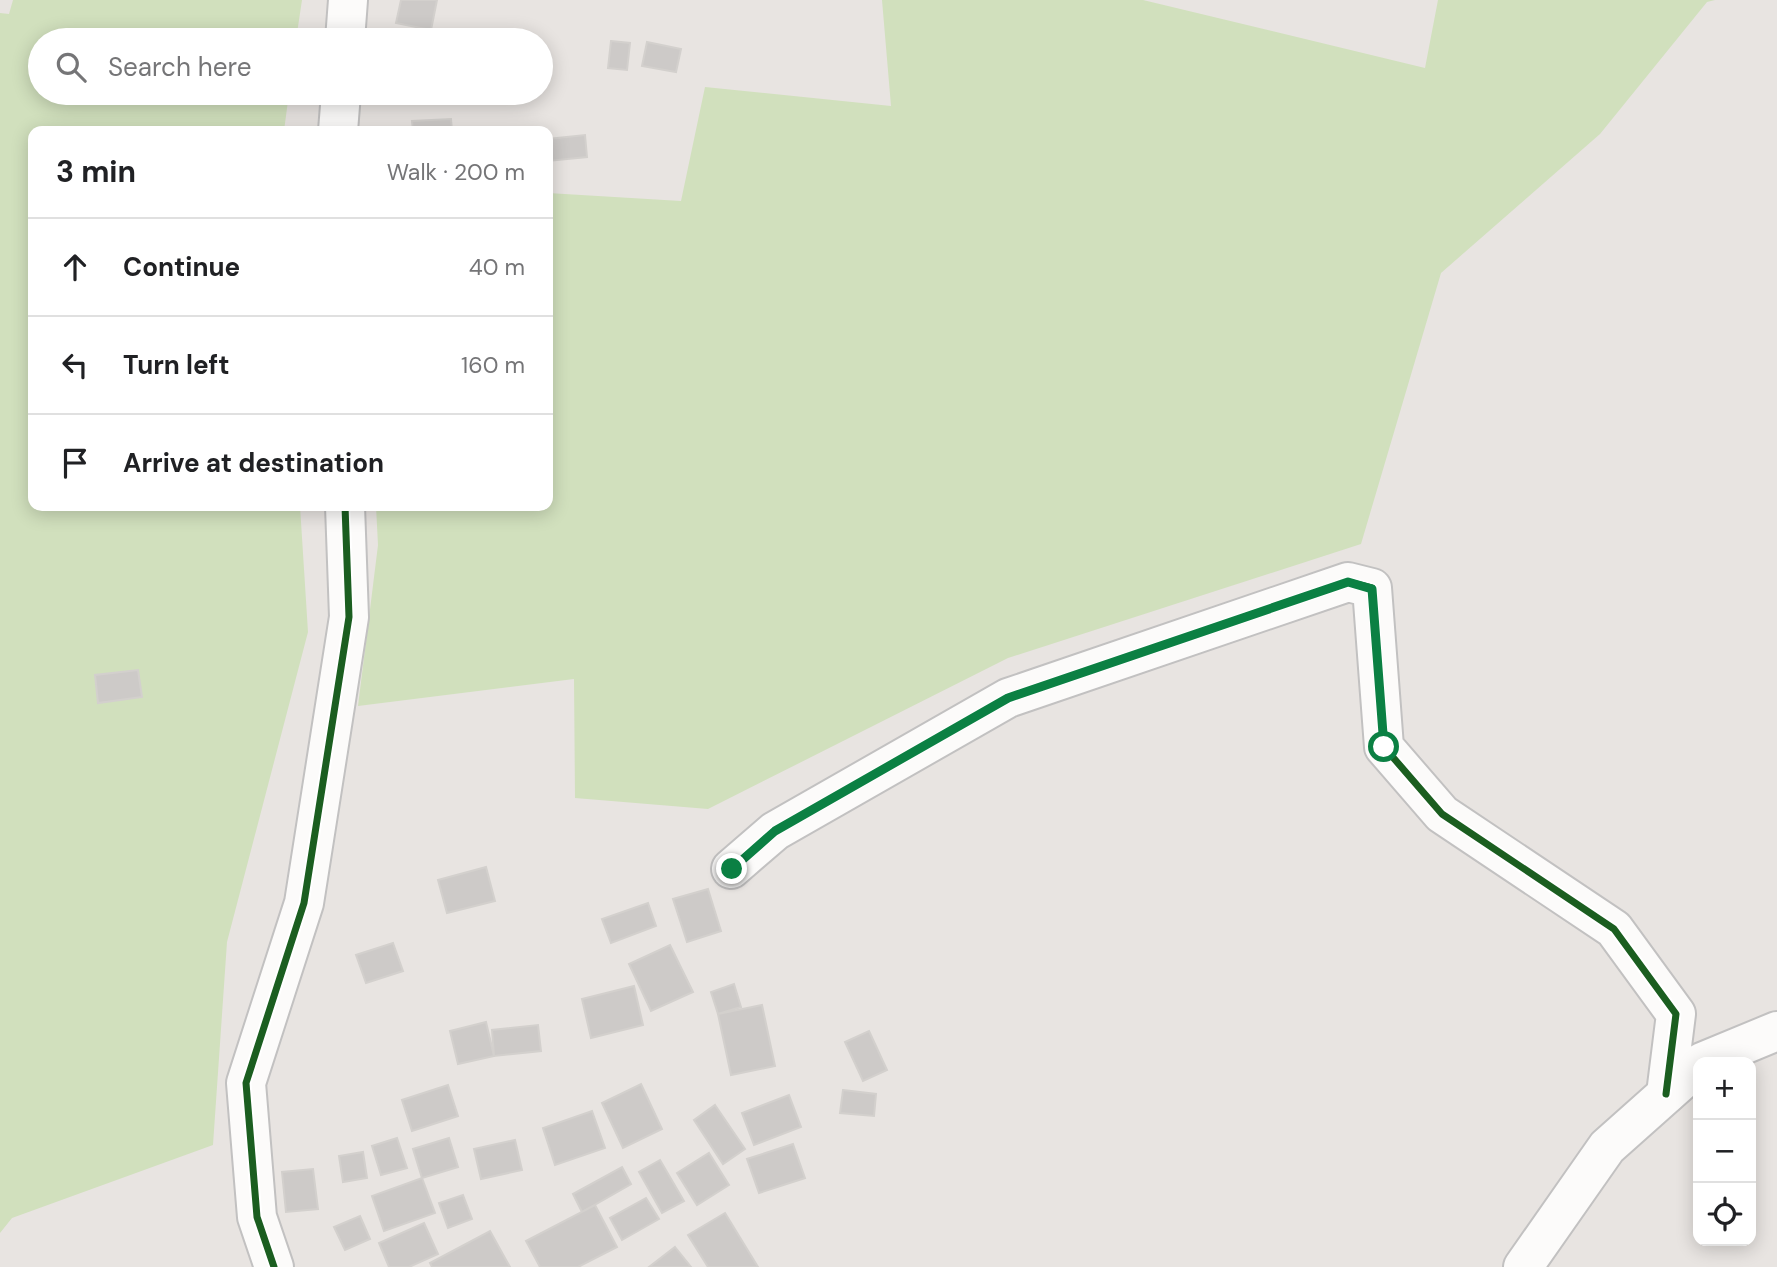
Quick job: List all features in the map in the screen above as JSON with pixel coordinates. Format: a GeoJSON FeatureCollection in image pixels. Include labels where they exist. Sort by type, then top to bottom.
{"type":"FeatureCollection","features":[{"type":"Feature","properties":{"kind":"street"},"geometry":{"type":"LineString","coordinates":[[346,28],[348,0]]}},
{"type":"Feature","properties":{"kind":"street"},"geometry":{"type":"LineString","coordinates":[[338,126],[340,105]]}},
{"type":"Feature","properties":{"kind":"street"},"geometry":{"type":"LineString","coordinates":[[274,1267],[257,1217],[246,1083],[304,903],[349,617],[345,511]]}},
{"type":"Feature","properties":{"kind":"street"},"geometry":{"type":"LineString","coordinates":[[732,869],[775,831],[1008,698],[1348,582],[1372,589],[1384,747],[1442,814],[1614,929],[1676,1014],[1666,1094]]}},
{"type":"Feature","properties":{"kind":"street"},"geometry":{"type":"LineString","coordinates":[[1716,1057],[1777,1031]]}},
{"type":"Feature","properties":{"kind":"street"},"geometry":{"type":"LineString","coordinates":[[1523,1267],[1607,1147],[1693,1070]]}},
{"type":"Feature","properties":{"kind":"green space"},"geometry":{"type":"Polygon","coordinates":[[[13,0],[302,0],[298,28],[28,28],[28,105],[287,105],[285,126],[28,126],[28,511],[300,511],[308,632],[227,942],[213,1145],[12,1218],[0,1233],[0,13],[9,14],[13,0]]]}},
{"type":"Feature","properties":{"kind":"green space"},"geometry":{"type":"Polygon","coordinates":[[[882,0],[1143,0],[1425,68],[1438,0],[1715,0],[1707,2],[1600,134],[1441,273],[1361,544],[1008,658],[708,809],[575,798],[574,679],[358,706],[378,545],[376,511],[553,511],[553,193],[681,201],[705,87],[891,106],[882,0]]]}},
{"type":"Feature","properties":{"kind":"building"},"geometry":{"type":"Polygon","coordinates":[[[401,0],[437,0],[431,28],[396,23],[401,0]]]}},
{"type":"Feature","properties":{"kind":"building"},"geometry":{"type":"Polygon","coordinates":[[[611,41],[630,43],[627,70],[608,68],[611,41]]]}},
{"type":"Feature","properties":{"kind":"building"},"geometry":{"type":"Polygon","coordinates":[[[647,42],[681,49],[676,72],[642,66],[647,42]]]}},
{"type":"Feature","properties":{"kind":"building"},"geometry":{"type":"Polygon","coordinates":[[[451,119],[452,126],[412,126],[412,121],[451,119]]]}},
{"type":"Feature","properties":{"kind":"building"},"geometry":{"type":"Polygon","coordinates":[[[585,135],[587,157],[553,160],[553,138],[585,135]]]}},
{"type":"Feature","properties":{"kind":"building"},"geometry":{"type":"Polygon","coordinates":[[[138,670],[142,697],[98,703],[95,675],[138,670]]]}},
{"type":"Feature","properties":{"kind":"building"},"geometry":{"type":"Polygon","coordinates":[[[486,867],[495,901],[447,913],[438,880],[486,867]]]}},
{"type":"Feature","properties":{"kind":"building"},"geometry":{"type":"Polygon","coordinates":[[[708,889],[721,931],[687,942],[673,899],[708,889]]]}},
{"type":"Feature","properties":{"kind":"building"},"geometry":{"type":"Polygon","coordinates":[[[648,903],[656,926],[611,943],[602,919],[648,903]]]}},
{"type":"Feature","properties":{"kind":"building"},"geometry":{"type":"Polygon","coordinates":[[[393,943],[403,971],[366,983],[356,955],[393,943]]]}},
{"type":"Feature","properties":{"kind":"building"},"geometry":{"type":"Polygon","coordinates":[[[670,945],[693,992],[651,1011],[629,964],[670,945]]]}},
{"type":"Feature","properties":{"kind":"building"},"geometry":{"type":"Polygon","coordinates":[[[734,984],[741,1007],[718,1014],[711,992],[734,984]]]}},
{"type":"Feature","properties":{"kind":"building"},"geometry":{"type":"Polygon","coordinates":[[[634,986],[643,1025],[591,1038],[582,999],[634,986]]]}},
{"type":"Feature","properties":{"kind":"building"},"geometry":{"type":"Polygon","coordinates":[[[762,1005],[775,1066],[731,1075],[718,1014],[762,1005]]]}},
{"type":"Feature","properties":{"kind":"building"},"geometry":{"type":"Polygon","coordinates":[[[486,1022],[494,1056],[458,1064],[450,1031],[486,1022]]]}},
{"type":"Feature","properties":{"kind":"building"},"geometry":{"type":"Polygon","coordinates":[[[538,1025],[541,1051],[494,1056],[492,1030],[538,1025]]]}},
{"type":"Feature","properties":{"kind":"building"},"geometry":{"type":"Polygon","coordinates":[[[869,1031],[887,1070],[863,1081],[845,1042],[869,1031]]]}},
{"type":"Feature","properties":{"kind":"building"},"geometry":{"type":"Polygon","coordinates":[[[641,1084],[662,1129],[623,1148],[602,1103],[641,1084]]]}},
{"type":"Feature","properties":{"kind":"building"},"geometry":{"type":"Polygon","coordinates":[[[448,1085],[458,1116],[412,1131],[402,1100],[448,1085]]]}},
{"type":"Feature","properties":{"kind":"building"},"geometry":{"type":"Polygon","coordinates":[[[843,1090],[876,1094],[874,1116],[840,1113],[843,1090]]]}},
{"type":"Feature","properties":{"kind":"building"},"geometry":{"type":"Polygon","coordinates":[[[789,1095],[801,1127],[754,1145],[742,1113],[789,1095]]]}},
{"type":"Feature","properties":{"kind":"building"},"geometry":{"type":"Polygon","coordinates":[[[715,1105],[745,1149],[723,1164],[694,1120],[715,1105]]]}},
{"type":"Feature","properties":{"kind":"building"},"geometry":{"type":"Polygon","coordinates":[[[592,1111],[605,1148],[555,1165],[543,1128],[592,1111]]]}},
{"type":"Feature","properties":{"kind":"building"},"geometry":{"type":"Polygon","coordinates":[[[397,1138],[407,1168],[381,1175],[372,1146],[397,1138]]]}},
{"type":"Feature","properties":{"kind":"building"},"geometry":{"type":"Polygon","coordinates":[[[449,1138],[458,1167],[422,1178],[413,1149],[449,1138]]]}},
{"type":"Feature","properties":{"kind":"building"},"geometry":{"type":"Polygon","coordinates":[[[515,1140],[522,1170],[481,1179],[474,1149],[515,1140]]]}},
{"type":"Feature","properties":{"kind":"building"},"geometry":{"type":"Polygon","coordinates":[[[793,1144],[805,1178],[759,1193],[747,1159],[793,1144]]]}},
{"type":"Feature","properties":{"kind":"building"},"geometry":{"type":"Polygon","coordinates":[[[363,1152],[367,1178],[343,1182],[339,1156],[363,1152]]]}},
{"type":"Feature","properties":{"kind":"building"},"geometry":{"type":"Polygon","coordinates":[[[709,1153],[729,1185],[697,1205],[677,1173],[709,1153]]]}},
{"type":"Feature","properties":{"kind":"building"},"geometry":{"type":"Polygon","coordinates":[[[660,1160],[684,1201],[662,1213],[639,1172],[660,1160]]]}},
{"type":"Feature","properties":{"kind":"building"},"geometry":{"type":"Polygon","coordinates":[[[622,1167],[631,1184],[582,1212],[573,1194],[622,1167]]]}},
{"type":"Feature","properties":{"kind":"building"},"geometry":{"type":"Polygon","coordinates":[[[313,1169],[318,1209],[286,1212],[282,1172],[313,1169]]]}},
{"type":"Feature","properties":{"kind":"building"},"geometry":{"type":"Polygon","coordinates":[[[422,1178],[435,1213],[384,1231],[372,1196],[422,1178]]]}},
{"type":"Feature","properties":{"kind":"building"},"geometry":{"type":"Polygon","coordinates":[[[463,1195],[472,1219],[448,1228],[439,1203],[463,1195]]]}},
{"type":"Feature","properties":{"kind":"building"},"geometry":{"type":"Polygon","coordinates":[[[646,1198],[659,1219],[622,1240],[610,1218],[646,1198]]]}},
{"type":"Feature","properties":{"kind":"building"},"geometry":{"type":"Polygon","coordinates":[[[595,1205],[617,1247],[578,1267],[540,1267],[526,1241],[595,1205]]]}},
{"type":"Feature","properties":{"kind":"building"},"geometry":{"type":"Polygon","coordinates":[[[725,1213],[758,1267],[708,1267],[688,1235],[725,1213]]]}},
{"type":"Feature","properties":{"kind":"building"},"geometry":{"type":"Polygon","coordinates":[[[360,1216],[370,1239],[345,1250],[334,1227],[360,1216]]]}},
{"type":"Feature","properties":{"kind":"building"},"geometry":{"type":"Polygon","coordinates":[[[424,1223],[438,1254],[409,1267],[389,1267],[379,1243],[424,1223]]]}},
{"type":"Feature","properties":{"kind":"building"},"geometry":{"type":"Polygon","coordinates":[[[490,1231],[510,1267],[432,1267],[430,1263],[490,1231]]]}},
{"type":"Feature","properties":{"kind":"building"},"geometry":{"type":"Polygon","coordinates":[[[675,1247],[691,1267],[649,1267],[675,1247]]]}},
{"type":"Feature","properties":{"kind":"cycle path"},"geometry":{"type":"LineString","coordinates":[[274,1267],[257,1217],[246,1083],[304,903],[349,617],[345,511]]}},
{"type":"Feature","properties":{"kind":"cycle path"},"geometry":{"type":"LineString","coordinates":[[731,869],[775,831],[1008,698],[1348,582],[1372,588],[1384,747],[1442,814],[1614,929],[1676,1014],[1666,1094]]}},
{"type":"Feature","properties":{"kind":"route"},"geometry":{"type":"LineString","coordinates":[[732,869],[775,831],[1008,698],[1348,582],[1372,589],[1384,747]]}}]}
